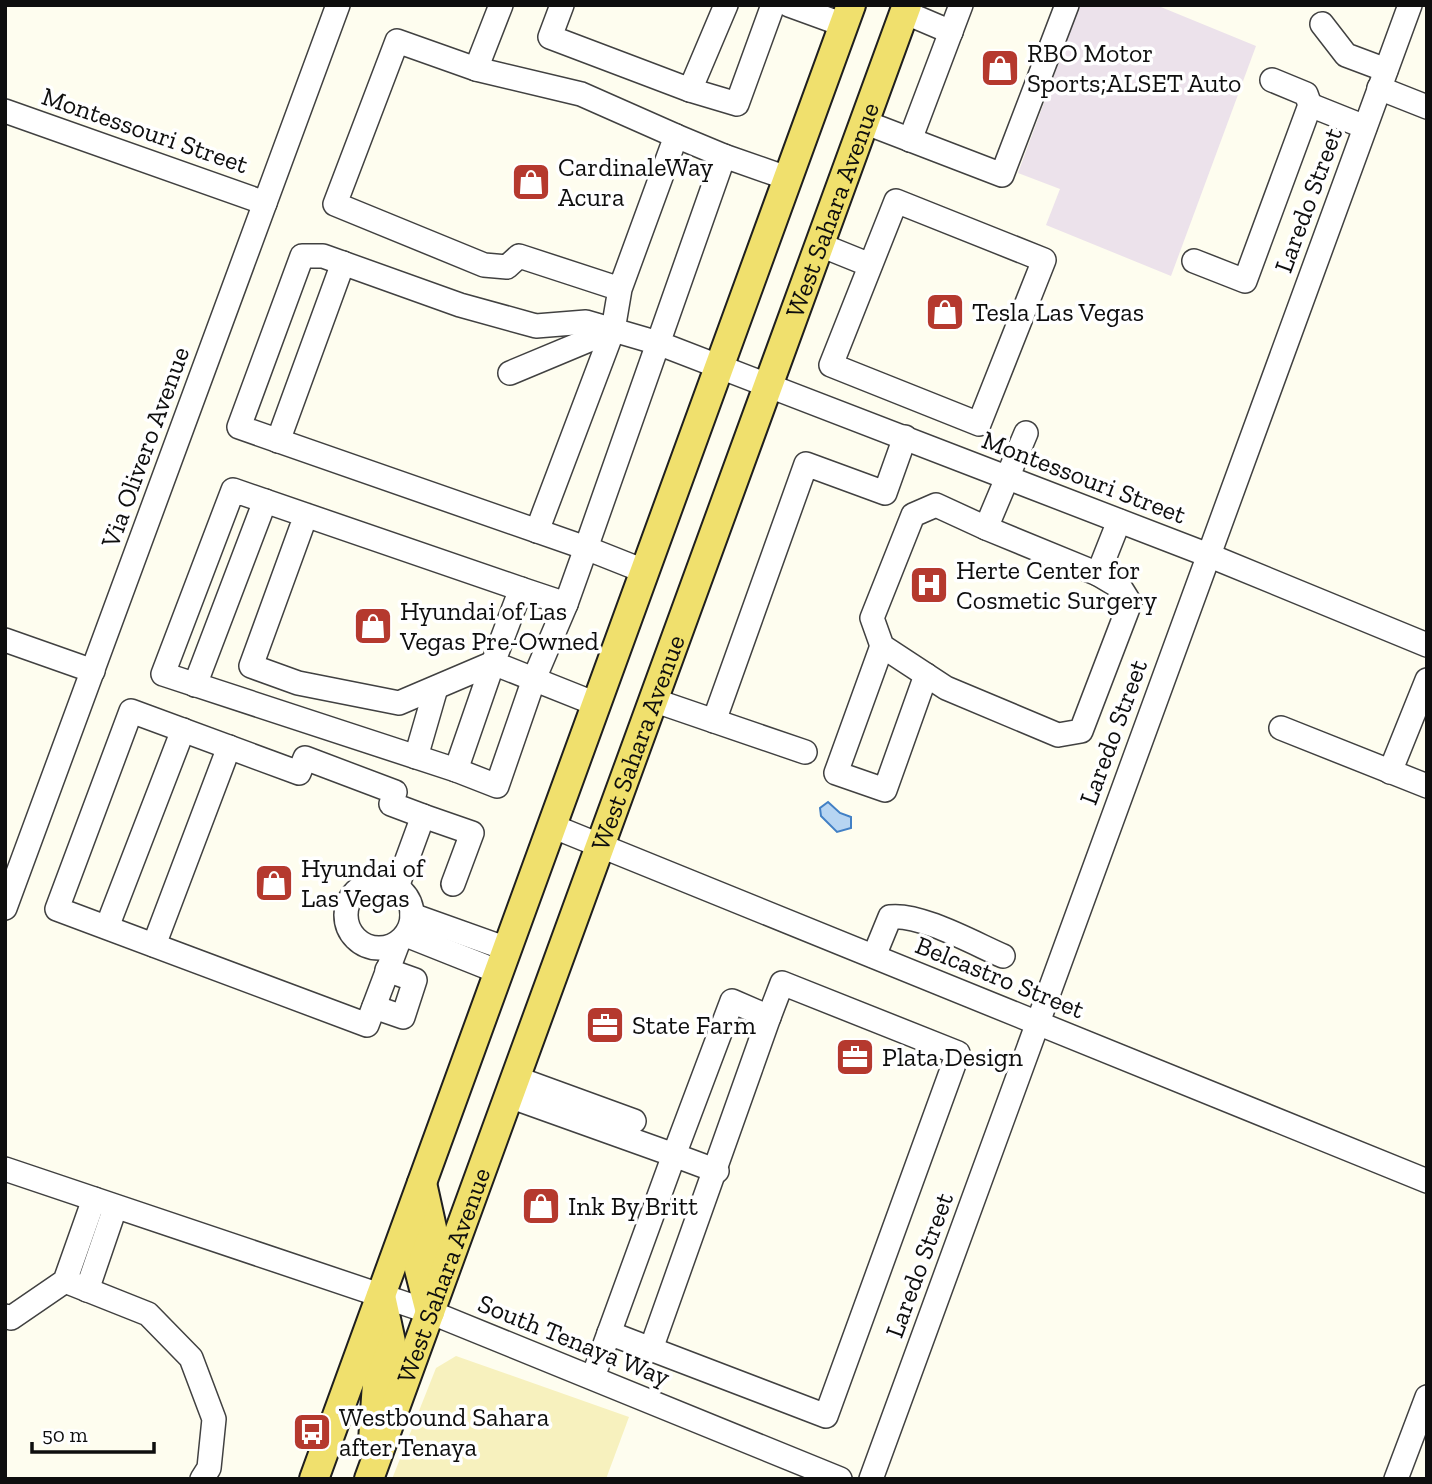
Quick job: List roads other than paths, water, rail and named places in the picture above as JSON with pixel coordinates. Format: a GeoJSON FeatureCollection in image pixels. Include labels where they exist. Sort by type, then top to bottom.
{"type":"FeatureCollection","features":[{"type":"Feature","properties":{"kind":"main road","name":"West Sahara Avenue"},"geometry":{"type":"LineString","coordinates":[[370,1477],[905,8]]}},
{"type":"Feature","properties":{"kind":"main road","name":"West Sahara Avenue"},"geometry":{"type":"LineString","coordinates":[[314,1479],[848,15]]}},
{"type":"Feature","properties":{"kind":"main road"},"geometry":{"type":"LineString","coordinates":[[422,1183],[432,1228],[419,1269],[430,1312]]}},
{"type":"Feature","properties":{"kind":"main road"},"geometry":{"type":"LineString","coordinates":[[370,1477],[377,1383],[391,1342],[381,1296]]}},
{"type":"Feature","properties":{"kind":"street","name":"Via Olivero Avenue"},"geometry":{"type":"LineString","coordinates":[[5,908],[338,5]]}},
{"type":"Feature","properties":{"kind":"street"},"geometry":{"type":"LineString","coordinates":[[476,69],[501,5]]}},
{"type":"Feature","properties":{"kind":"street"},"geometry":{"type":"LineString","coordinates":[[562,5],[550,37],[690,90],[737,104],[773,5]]}},
{"type":"Feature","properties":{"kind":"street"},"geometry":{"type":"LineString","coordinates":[[690,90],[726,5]]}},
{"type":"Feature","properties":{"kind":"street"},"geometry":{"type":"LineString","coordinates":[[789,5],[848,15]]}},
{"type":"Feature","properties":{"kind":"street"},"geometry":{"type":"LineString","coordinates":[[910,140],[961,5]]}},
{"type":"Feature","properties":{"kind":"street"},"geometry":{"type":"LineString","coordinates":[[864,122],[1002,175],[1067,5]]}},
{"type":"Feature","properties":{"kind":"street","name":"Laredo Street"},"geometry":{"type":"LineString","coordinates":[[871,1479],[1410,5]]}},
{"type":"Feature","properties":{"kind":"street"},"geometry":{"type":"LineString","coordinates":[[905,8],[951,32]]}},
{"type":"Feature","properties":{"kind":"street"},"geometry":{"type":"LineString","coordinates":[[1322,24],[1346,55],[1427,107]]}},
{"type":"Feature","properties":{"kind":"street"},"geometry":{"type":"LineString","coordinates":[[620,289],[519,256],[507,267],[484,265],[335,204],[397,41],[476,69],[581,94],[724,156],[787,178]]}},
{"type":"Feature","properties":{"kind":"street"},"geometry":{"type":"LineString","coordinates":[[1194,261],[1245,281],[1310,105],[1306,94],[1272,80]]}},
{"type":"Feature","properties":{"kind":"street"},"geometry":{"type":"LineString","coordinates":[[1310,105],[1365,127]]}},
{"type":"Feature","properties":{"kind":"street","name":"Montessouri Street"},"geometry":{"type":"LineString","coordinates":[[5,111],[265,203]]}},
{"type":"Feature","properties":{"kind":"street"},"geometry":{"type":"LineString","coordinates":[[537,531],[613,330],[620,289],[676,136]]}},
{"type":"Feature","properties":{"kind":"street"},"geometry":{"type":"LineString","coordinates":[[566,604],[233,491],[163,674],[456,770],[497,786],[534,679],[566,604],[724,156]]}},
{"type":"Feature","properties":{"kind":"street"},"geometry":{"type":"LineString","coordinates":[[896,201],[1044,260],[979,424],[958,415],[831,365],[896,201]]}},
{"type":"Feature","properties":{"kind":"street"},"geometry":{"type":"LineString","coordinates":[[818,244],[870,265]]}},
{"type":"Feature","properties":{"kind":"street","name":"Montessouri Street"},"geometry":{"type":"LineString","coordinates":[[278,441],[239,427],[302,256],[323,256],[460,305],[536,326],[586,322],[658,343],[768,383],[1208,555],[1427,645]]}},
{"type":"Feature","properties":{"kind":"street"},"geometry":{"type":"LineString","coordinates":[[343,264],[278,441],[586,548],[644,571]]}},
{"type":"Feature","properties":{"kind":"street"},"geometry":{"type":"LineString","coordinates":[[510,373],[613,330]]}},
{"type":"Feature","properties":{"kind":"street"},"geometry":{"type":"LineString","coordinates":[[946,453],[958,415]]}},
{"type":"Feature","properties":{"kind":"street"},"geometry":{"type":"LineString","coordinates":[[986,528],[1026,433]]}},
{"type":"Feature","properties":{"kind":"street"},"geometry":{"type":"LineString","coordinates":[[714,721],[806,464],[885,493],[905,437]]}},
{"type":"Feature","properties":{"kind":"street"},"geometry":{"type":"LineString","coordinates":[[195,685],[265,501]]}},
{"type":"Feature","properties":{"kind":"street"},"geometry":{"type":"LineString","coordinates":[[936,505],[986,528],[1098,574],[1120,587],[1130,603],[1081,731],[1058,735],[946,688],[882,646],[872,618],[913,515],[936,505]]}},
{"type":"Feature","properties":{"kind":"street"},"geometry":{"type":"LineString","coordinates":[[239,699],[306,515]]}},
{"type":"Feature","properties":{"kind":"street"},"geometry":{"type":"LineString","coordinates":[[1098,574],[1119,521]]}},
{"type":"Feature","properties":{"kind":"street"},"geometry":{"type":"LineString","coordinates":[[456,770],[521,589]]}},
{"type":"Feature","properties":{"kind":"street"},"geometry":{"type":"LineString","coordinates":[[5,640],[93,671]]}},
{"type":"Feature","properties":{"kind":"street"},"geometry":{"type":"LineString","coordinates":[[882,646],[836,772],[885,790],[926,675]]}},
{"type":"Feature","properties":{"kind":"street"},"geometry":{"type":"LineString","coordinates":[[251,666],[298,683],[400,703],[493,663],[596,704]]}},
{"type":"Feature","properties":{"kind":"street"},"geometry":{"type":"LineString","coordinates":[[1390,772],[1427,680]]}},
{"type":"Feature","properties":{"kind":"street"},"geometry":{"type":"LineString","coordinates":[[416,757],[436,688]]}},
{"type":"Feature","properties":{"kind":"street"},"geometry":{"type":"LineString","coordinates":[[653,700],[805,752]]}},
{"type":"Feature","properties":{"kind":"street"},"geometry":{"type":"LineString","coordinates":[[453,884],[472,833],[391,804],[395,792],[304,758],[299,773],[131,711],[57,909],[367,1025],[405,931],[411,904],[397,887],[387,883],[365,885],[356,891],[346,910],[350,931],[366,946],[377,948],[405,931],[503,961]]}},
{"type":"Feature","properties":{"kind":"street"},"geometry":{"type":"LineString","coordinates":[[1281,728],[1427,786]]}},
{"type":"Feature","properties":{"kind":"street"},"geometry":{"type":"LineString","coordinates":[[107,927],[183,730]]}},
{"type":"Feature","properties":{"kind":"street"},"geometry":{"type":"LineString","coordinates":[[155,945],[229,747]]}},
{"type":"Feature","properties":{"kind":"street"},"geometry":{"type":"LineString","coordinates":[[397,887],[423,816]]}},
{"type":"Feature","properties":{"kind":"street","name":"Belcastro Street"},"geometry":{"type":"LineString","coordinates":[[552,827],[1427,1181]]}},
{"type":"Feature","properties":{"kind":"street"},"geometry":{"type":"LineString","coordinates":[[874,956],[890,918],[899,916],[922,922],[1003,956]]}},
{"type":"Feature","properties":{"kind":"street"},"geometry":{"type":"LineString","coordinates":[[609,1333],[826,1416],[958,1053],[782,983],[717,1171],[651,1349]]}},
{"type":"Feature","properties":{"kind":"street"},"geometry":{"type":"LineString","coordinates":[[593,1377],[732,1001],[769,1017]]}},
{"type":"Feature","properties":{"kind":"street"},"geometry":{"type":"LineString","coordinates":[[512,1087],[631,1130],[674,1155],[717,1171]]}},
{"type":"Feature","properties":{"kind":"street","name":"South Tenaya Way"},"geometry":{"type":"LineString","coordinates":[[5,1169],[430,1312],[840,1479]]}},
{"type":"Feature","properties":{"kind":"street"},"geometry":{"type":"LineString","coordinates":[[5,1316],[10,1318],[76,1285],[104,1203]]}},
{"type":"Feature","properties":{"kind":"street"},"geometry":{"type":"LineString","coordinates":[[76,1285],[148,1314],[191,1358],[214,1419],[209,1468],[202,1479]]}},
{"type":"Feature","properties":{"kind":"street"},"geometry":{"type":"LineString","coordinates":[[1396,1479],[1427,1397]]}},
{"type":"Feature","properties":{"kind":"water"},"geometry":{"type":"Polygon","coordinates":[[[828,802],[840,813],[851,817],[851,828],[837,832],[821,816],[820,808],[828,802]]]}},
{"type":"Feature","properties":{"kind":"place","name":"RBO Motor Sports;ALSET Auto"},"geometry":{"type":"Point","coordinates":[1000,68]}},
{"type":"Feature","properties":{"kind":"place","name":"CardinaleWay Acura"},"geometry":{"type":"Point","coordinates":[531,182]}},
{"type":"Feature","properties":{"kind":"place","name":"Tesla Las Vegas"},"geometry":{"type":"Point","coordinates":[945,312]}},
{"type":"Feature","properties":{"kind":"place","name":"Herte Center for Cosmetic Surgery"},"geometry":{"type":"Point","coordinates":[929,585]}},
{"type":"Feature","properties":{"kind":"place","name":"Hyundai of Las Vegas Pre-Owned"},"geometry":{"type":"Point","coordinates":[373,626]}},
{"type":"Feature","properties":{"kind":"place","name":"Hyundai of Las Vegas"},"geometry":{"type":"Point","coordinates":[274,883]}},
{"type":"Feature","properties":{"kind":"place","name":"State Farm"},"geometry":{"type":"Point","coordinates":[605,1025]}},
{"type":"Feature","properties":{"kind":"place","name":"Plata Design"},"geometry":{"type":"Point","coordinates":[855,1057]}},
{"type":"Feature","properties":{"kind":"place","name":"Ink By Britt"},"geometry":{"type":"Point","coordinates":[541,1206]}},
{"type":"Feature","properties":{"kind":"place","name":"Westbound Sahara after Tenaya"},"geometry":{"type":"Point","coordinates":[312,1432]}}]}
